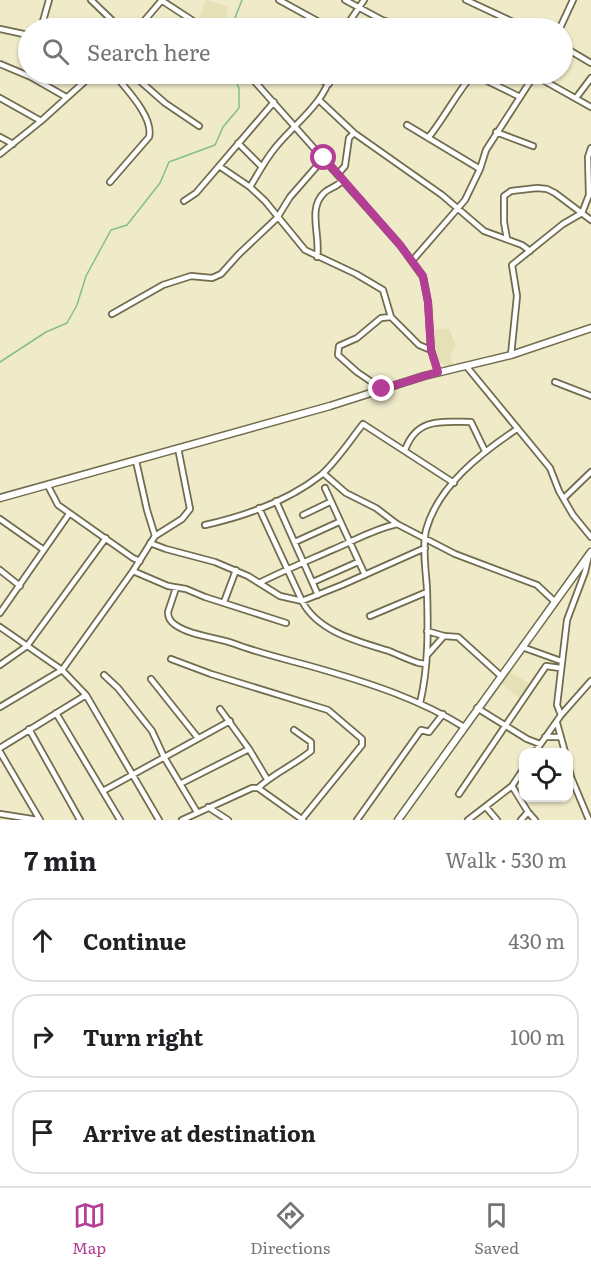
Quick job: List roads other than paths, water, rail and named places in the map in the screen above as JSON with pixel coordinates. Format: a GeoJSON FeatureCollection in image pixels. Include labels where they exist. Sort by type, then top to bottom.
{"type":"FeatureCollection","features":[{"type":"Feature","properties":{"kind":"street"},"geometry":{"type":"LineString","coordinates":[[44,18],[49,0]]}},
{"type":"Feature","properties":{"kind":"street"},"geometry":{"type":"LineString","coordinates":[[90,0],[109,18]]}},
{"type":"Feature","properties":{"kind":"street"},"geometry":{"type":"LineString","coordinates":[[146,18],[161,0],[189,18]]}},
{"type":"Feature","properties":{"kind":"street"},"geometry":{"type":"LineString","coordinates":[[279,0],[312,18]]}},
{"type":"Feature","properties":{"kind":"street"},"geometry":{"type":"LineString","coordinates":[[345,0],[382,18]]}},
{"type":"Feature","properties":{"kind":"street"},"geometry":{"type":"LineString","coordinates":[[352,18],[364,0]]}},
{"type":"Feature","properties":{"kind":"street"},"geometry":{"type":"LineString","coordinates":[[466,0],[503,18]]}},
{"type":"Feature","properties":{"kind":"street"},"geometry":{"type":"LineString","coordinates":[[565,18],[573,0]]}},
{"type":"Feature","properties":{"kind":"street"},"geometry":{"type":"LineString","coordinates":[[0,29],[18,33]]}},
{"type":"Feature","properties":{"kind":"street"},"geometry":{"type":"LineString","coordinates":[[573,52],[591,63]]}},
{"type":"Feature","properties":{"kind":"street"},"geometry":{"type":"LineString","coordinates":[[0,64],[18,72]]}},
{"type":"Feature","properties":{"kind":"street"},"geometry":{"type":"LineString","coordinates":[[576,98],[591,78]]}},
{"type":"Feature","properties":{"kind":"street"},"geometry":{"type":"LineString","coordinates":[[43,84],[66,97]]}},
{"type":"Feature","properties":{"kind":"street"},"geometry":{"type":"LineString","coordinates":[[0,154],[81,84]]}},
{"type":"Feature","properties":{"kind":"street"},"geometry":{"type":"LineString","coordinates":[[110,182],[148,137],[150,130],[145,115],[122,84]]}},
{"type":"Feature","properties":{"kind":"street"},"geometry":{"type":"LineString","coordinates":[[143,84],[165,104],[199,126]]}},
{"type":"Feature","properties":{"kind":"street"},"geometry":{"type":"LineString","coordinates":[[257,84],[338,174],[423,276],[426,287],[431,350],[438,372]]}},
{"type":"Feature","properties":{"kind":"street"},"geometry":{"type":"LineString","coordinates":[[250,187],[275,148],[319,100],[329,84]]}},
{"type":"Feature","properties":{"kind":"street"},"geometry":{"type":"LineString","coordinates":[[428,138],[464,84]]}},
{"type":"Feature","properties":{"kind":"street"},"geometry":{"type":"LineString","coordinates":[[495,84],[520,97]]}},
{"type":"Feature","properties":{"kind":"street"},"geometry":{"type":"LineString","coordinates":[[412,261],[465,200],[480,169],[486,150],[528,84]]}},
{"type":"Feature","properties":{"kind":"street"},"geometry":{"type":"LineString","coordinates":[[552,84],[591,106]]}},
{"type":"Feature","properties":{"kind":"street"},"geometry":{"type":"LineString","coordinates":[[0,98],[41,121]]}},
{"type":"Feature","properties":{"kind":"street"},"geometry":{"type":"LineString","coordinates":[[319,100],[354,133],[442,195],[484,231],[507,239],[530,251]]}},
{"type":"Feature","properties":{"kind":"street"},"geometry":{"type":"LineString","coordinates":[[184,201],[196,193],[274,102]]}},
{"type":"Feature","properties":{"kind":"street"},"geometry":{"type":"LineString","coordinates":[[407,125],[480,169]]}},
{"type":"Feature","properties":{"kind":"street"},"geometry":{"type":"LineString","coordinates":[[496,132],[533,146]]}},
{"type":"Feature","properties":{"kind":"street"},"geometry":{"type":"LineString","coordinates":[[338,174],[345,166],[349,138],[354,133]]}},
{"type":"Feature","properties":{"kind":"street"},"geometry":{"type":"LineString","coordinates":[[0,137],[13,144]]}},
{"type":"Feature","properties":{"kind":"street"},"geometry":{"type":"LineString","coordinates":[[238,143],[262,167]]}},
{"type":"Feature","properties":{"kind":"street"},"geometry":{"type":"LineString","coordinates":[[511,355],[517,296],[512,265],[563,224],[582,213],[589,195],[588,157],[591,148]]}},
{"type":"Feature","properties":{"kind":"street"},"geometry":{"type":"LineString","coordinates":[[112,314],[163,285],[191,276],[212,278],[221,274],[277,218],[290,197],[324,158]]}},
{"type":"Feature","properties":{"kind":"street"},"geometry":{"type":"LineString","coordinates":[[219,166],[250,187],[305,250],[357,274],[383,290],[391,316],[419,345],[431,350]]}},
{"type":"Feature","properties":{"kind":"street"},"geometry":{"type":"LineString","coordinates":[[317,257],[314,216],[318,202],[322,194],[338,187],[343,180]]}},
{"type":"Feature","properties":{"kind":"street"},"geometry":{"type":"LineString","coordinates":[[507,239],[504,222],[504,196],[512,190],[547,189],[591,220]]}},
{"type":"Feature","properties":{"kind":"street"},"geometry":{"type":"LineString","coordinates":[[382,389],[357,372],[338,355],[339,346],[357,338],[381,318],[391,316]]}},
{"type":"Feature","properties":{"kind":"street"},"geometry":{"type":"LineString","coordinates":[[0,498],[330,406],[438,372],[511,355],[591,328]]}},
{"type":"Feature","properties":{"kind":"street"},"geometry":{"type":"LineString","coordinates":[[467,367],[550,468],[573,515],[591,537]]}},
{"type":"Feature","properties":{"kind":"street"},"geometry":{"type":"LineString","coordinates":[[555,382],[591,396]]}},
{"type":"Feature","properties":{"kind":"street"},"geometry":{"type":"LineString","coordinates":[[405,450],[414,432],[423,425],[471,422],[485,451]]}},
{"type":"Feature","properties":{"kind":"street"},"geometry":{"type":"LineString","coordinates":[[205,525],[227,520],[259,508],[299,489],[323,473],[363,424],[454,483]]}},
{"type":"Feature","properties":{"kind":"street"},"geometry":{"type":"LineString","coordinates":[[420,703],[428,655],[426,531],[441,500],[454,483],[485,451],[517,429]]}},
{"type":"Feature","properties":{"kind":"street"},"geometry":{"type":"LineString","coordinates":[[0,707],[62,670],[140,561],[155,536],[182,519],[190,509],[178,448]]}},
{"type":"Feature","properties":{"kind":"street"},"geometry":{"type":"LineString","coordinates":[[136,461],[155,536]]}},
{"type":"Feature","properties":{"kind":"street"},"geometry":{"type":"LineString","coordinates":[[564,498],[591,472]]}},
{"type":"Feature","properties":{"kind":"street"},"geometry":{"type":"LineString","coordinates":[[323,473],[346,493],[376,508],[397,524],[455,554],[537,585],[555,601]]}},
{"type":"Feature","properties":{"kind":"street"},"geometry":{"type":"LineString","coordinates":[[48,486],[57,505],[140,561]]}},
{"type":"Feature","properties":{"kind":"street"},"geometry":{"type":"LineString","coordinates":[[324,488],[365,575]]}},
{"type":"Feature","properties":{"kind":"street"},"geometry":{"type":"LineString","coordinates":[[276,501],[318,595]]}},
{"type":"Feature","properties":{"kind":"street"},"geometry":{"type":"LineString","coordinates":[[303,515],[330,502]]}},
{"type":"Feature","properties":{"kind":"street"},"geometry":{"type":"LineString","coordinates":[[259,508],[302,601],[314,619],[351,639],[426,664]]}},
{"type":"Feature","properties":{"kind":"street"},"geometry":{"type":"LineString","coordinates":[[0,613],[69,514]]}},
{"type":"Feature","properties":{"kind":"street"},"geometry":{"type":"LineString","coordinates":[[0,519],[44,550]]}},
{"type":"Feature","properties":{"kind":"street"},"geometry":{"type":"LineString","coordinates":[[295,542],[339,522]]}},
{"type":"Feature","properties":{"kind":"street"},"geometry":{"type":"LineString","coordinates":[[259,583],[373,530],[397,524]]}},
{"type":"Feature","properties":{"kind":"street"},"geometry":{"type":"LineString","coordinates":[[0,665],[27,646],[106,538]]}},
{"type":"Feature","properties":{"kind":"street"},"geometry":{"type":"LineString","coordinates":[[150,543],[236,570],[280,596],[302,601],[425,549]]}},
{"type":"Feature","properties":{"kind":"street"},"geometry":{"type":"LineString","coordinates":[[398,820],[589,554]]}},
{"type":"Feature","properties":{"kind":"street"},"geometry":{"type":"LineString","coordinates":[[561,715],[557,705],[561,661],[567,637],[567,620],[585,572],[589,554]]}},
{"type":"Feature","properties":{"kind":"street"},"geometry":{"type":"LineString","coordinates":[[313,582],[358,562]]}},
{"type":"Feature","properties":{"kind":"street"},"geometry":{"type":"LineString","coordinates":[[0,570],[20,586]]}},
{"type":"Feature","properties":{"kind":"street"},"geometry":{"type":"LineString","coordinates":[[224,602],[236,570]]}},
{"type":"Feature","properties":{"kind":"street"},"geometry":{"type":"LineString","coordinates":[[133,571],[176,588],[186,589],[286,623]]}},
{"type":"Feature","properties":{"kind":"street"},"geometry":{"type":"LineString","coordinates":[[176,588],[168,616],[174,624],[182,628],[255,652],[324,670],[420,703],[464,727]]}},
{"type":"Feature","properties":{"kind":"street"},"geometry":{"type":"LineString","coordinates":[[370,616],[427,592]]}},
{"type":"Feature","properties":{"kind":"street"},"geometry":{"type":"LineString","coordinates":[[0,627],[62,670],[86,695],[159,820]]}},
{"type":"Feature","properties":{"kind":"street"},"geometry":{"type":"LineString","coordinates":[[427,631],[458,637],[501,676]]}},
{"type":"Feature","properties":{"kind":"street"},"geometry":{"type":"LineString","coordinates":[[428,655],[444,636]]}},
{"type":"Feature","properties":{"kind":"street"},"geometry":{"type":"LineString","coordinates":[[522,646],[561,661]]}},
{"type":"Feature","properties":{"kind":"street"},"geometry":{"type":"LineString","coordinates":[[171,659],[211,674],[328,710],[362,739],[362,745],[303,820],[258,788],[252,788],[182,820]]}},
{"type":"Feature","properties":{"kind":"street"},"geometry":{"type":"LineString","coordinates":[[459,794],[546,666],[560,668]]}},
{"type":"Feature","properties":{"kind":"street"},"geometry":{"type":"LineString","coordinates":[[104,675],[118,688],[152,731],[164,757],[197,812]]}},
{"type":"Feature","properties":{"kind":"street"},"geometry":{"type":"LineString","coordinates":[[151,679],[198,738]]}},
{"type":"Feature","properties":{"kind":"street"},"geometry":{"type":"LineString","coordinates":[[538,748],[561,715],[590,684]]}},
{"type":"Feature","properties":{"kind":"street"},"geometry":{"type":"LineString","coordinates":[[39,820],[0,750],[29,729],[86,695]]}},
{"type":"Feature","properties":{"kind":"street"},"geometry":{"type":"LineString","coordinates":[[477,708],[526,739],[540,744]]}},
{"type":"Feature","properties":{"kind":"street"},"geometry":{"type":"LineString","coordinates":[[220,709],[267,779]]}},
{"type":"Feature","properties":{"kind":"street"},"geometry":{"type":"LineString","coordinates":[[56,713],[120,820]]}},
{"type":"Feature","properties":{"kind":"street"},"geometry":{"type":"LineString","coordinates":[[357,820],[421,730],[429,732],[443,714]]}},
{"type":"Feature","properties":{"kind":"street"},"geometry":{"type":"LineString","coordinates":[[103,791],[230,721]]}},
{"type":"Feature","properties":{"kind":"street"},"geometry":{"type":"LineString","coordinates":[[557,723],[564,748]]}},
{"type":"Feature","properties":{"kind":"street"},"geometry":{"type":"LineString","coordinates":[[29,729],[80,820]]}},
{"type":"Feature","properties":{"kind":"street"},"geometry":{"type":"LineString","coordinates":[[258,788],[267,779],[296,764],[311,751],[311,742],[294,730]]}},
{"type":"Feature","properties":{"kind":"street"},"geometry":{"type":"LineString","coordinates":[[545,737],[561,737]]}},
{"type":"Feature","properties":{"kind":"street"},"geometry":{"type":"LineString","coordinates":[[180,784],[249,749]]}},
{"type":"Feature","properties":{"kind":"street"},"geometry":{"type":"LineString","coordinates":[[468,820],[512,786],[519,776]]}},
{"type":"Feature","properties":{"kind":"street"},"geometry":{"type":"LineString","coordinates":[[573,782],[589,820]]}},
{"type":"Feature","properties":{"kind":"street"},"geometry":{"type":"LineString","coordinates":[[512,786],[535,820]]}},
{"type":"Feature","properties":{"kind":"street"},"geometry":{"type":"LineString","coordinates":[[208,807],[228,820]]}},
{"type":"Feature","properties":{"kind":"street"},"geometry":{"type":"LineString","coordinates":[[486,807],[497,820]]}},
{"type":"Feature","properties":{"kind":"street"},"geometry":{"type":"LineString","coordinates":[[521,820],[528,812]]}},
{"type":"Feature","properties":{"kind":"street"},"geometry":{"type":"LineString","coordinates":[[0,814],[39,820]]}},
{"type":"Feature","properties":{"kind":"waterway"},"geometry":{"type":"LineString","coordinates":[[235,18],[242,0]]}},
{"type":"Feature","properties":{"kind":"waterway"},"geometry":{"type":"LineString","coordinates":[[0,362],[46,332],[67,323],[77,305],[86,276],[111,230],[127,225],[160,183],[169,162],[215,145],[223,127],[239,108],[237,84]]}}]}
